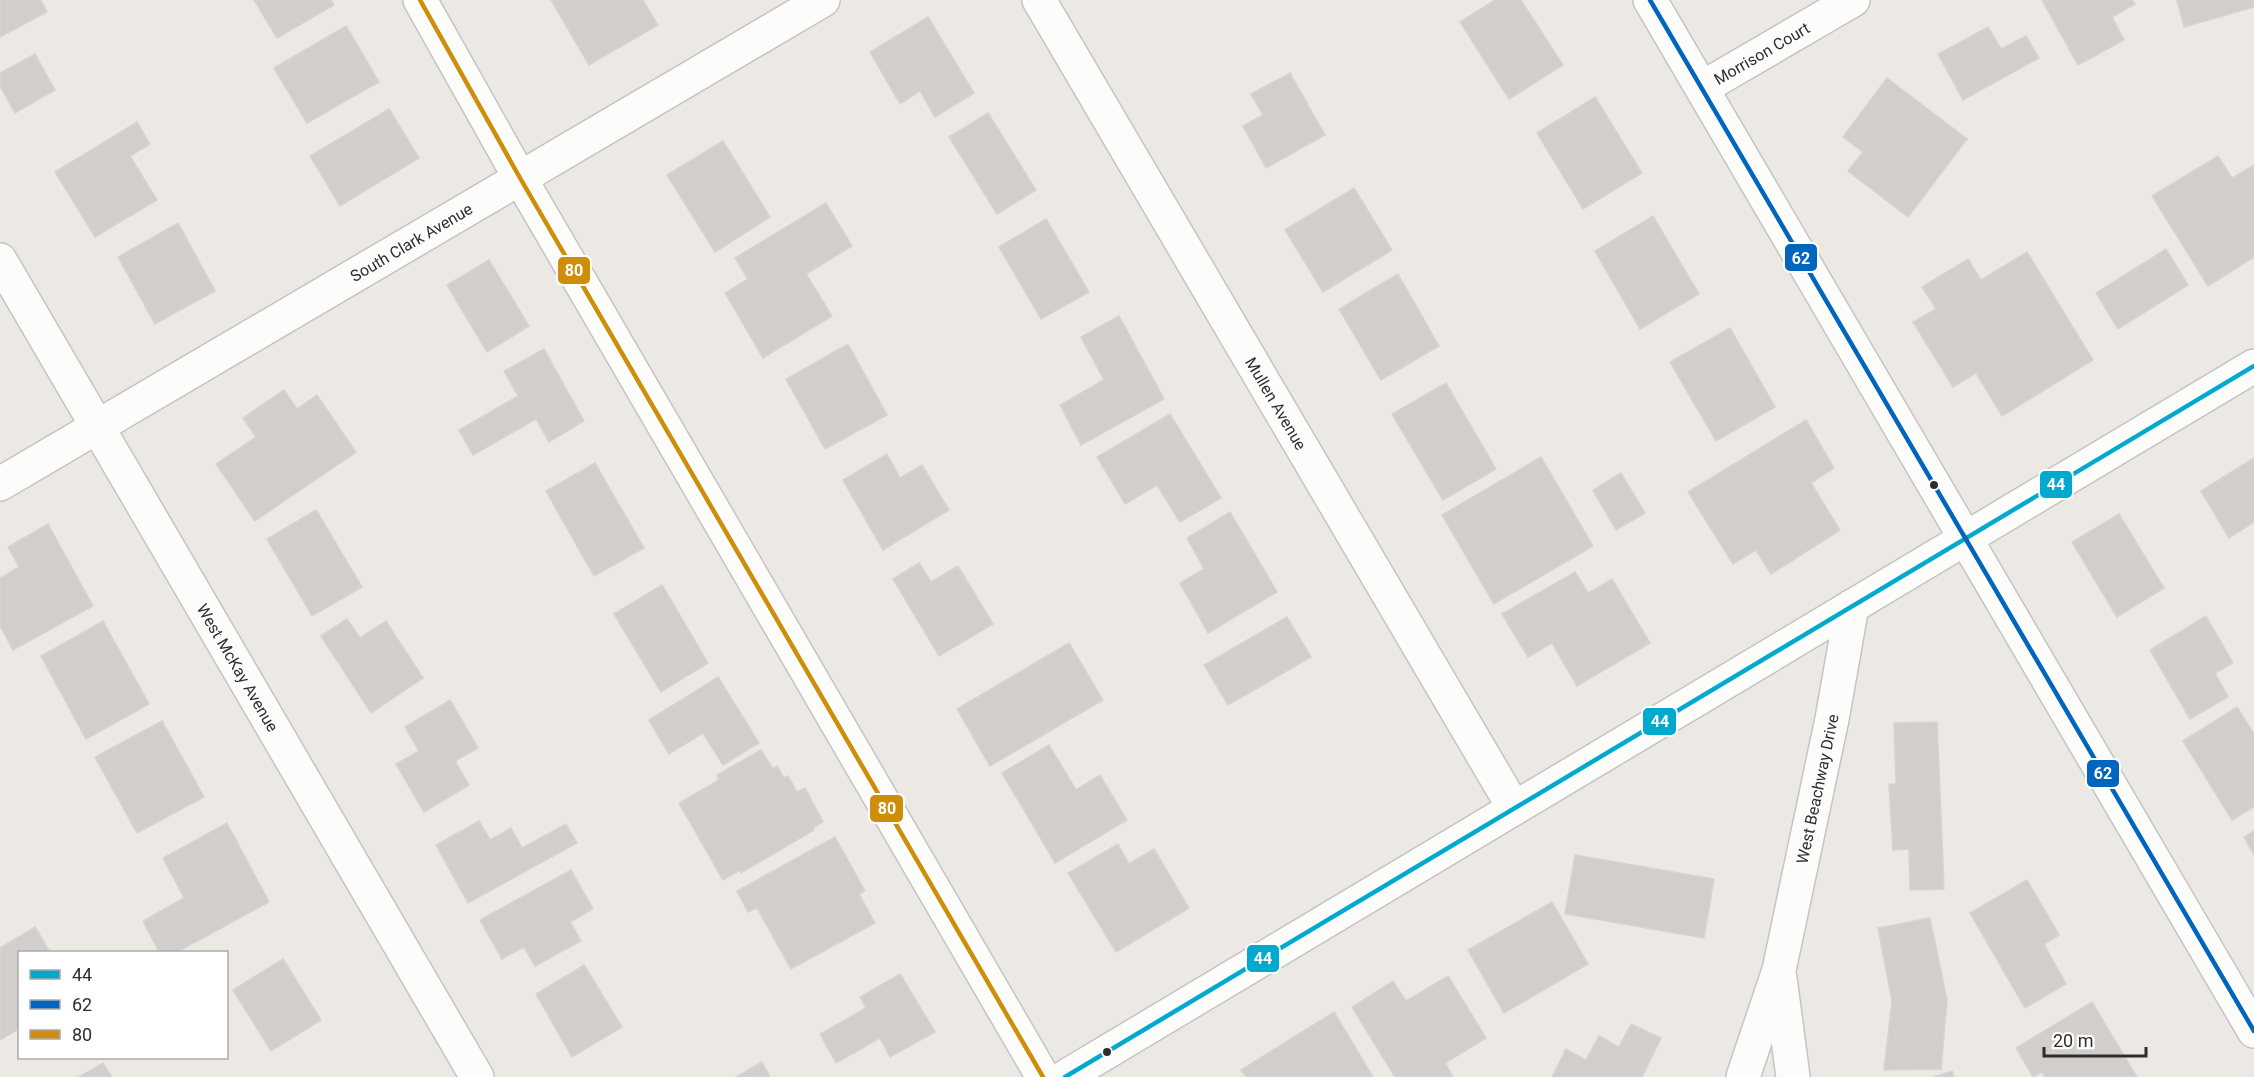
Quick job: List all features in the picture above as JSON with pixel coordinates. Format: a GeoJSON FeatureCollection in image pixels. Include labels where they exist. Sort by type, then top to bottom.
{"type":"FeatureCollection","features":[{"type":"Feature","properties":{"kind":"street"},"geometry":{"type":"LineString","coordinates":[[420,0],[520,178],[1043,1077]]}},
{"type":"Feature","properties":{"kind":"street","name":"South Clark Avenue"},"geometry":{"type":"LineString","coordinates":[[0,483],[823,0]]}},
{"type":"Feature","properties":{"kind":"street","name":"Mullen Avenue"},"geometry":{"type":"LineString","coordinates":[[1039,0],[1514,808]]}},
{"type":"Feature","properties":{"kind":"street"},"geometry":{"type":"LineString","coordinates":[[1650,0],[2254,1031]]}},
{"type":"Feature","properties":{"kind":"street","name":"Morrison Court"},"geometry":{"type":"LineString","coordinates":[[1702,88],[1853,0]]}},
{"type":"Feature","properties":{"kind":"street","name":"West McKay Avenue"},"geometry":{"type":"LineString","coordinates":[[0,260],[477,1077]]}},
{"type":"Feature","properties":{"kind":"street"},"geometry":{"type":"LineString","coordinates":[[1065,1077],[2254,366]]}},
{"type":"Feature","properties":{"kind":"street","name":"West Beachway Drive"},"geometry":{"type":"LineString","coordinates":[[1743,1077],[1779,970],[1833,719],[1852,606]]}},
{"type":"Feature","properties":{"kind":"street","name":"West Beachway Drive"},"geometry":{"type":"LineString","coordinates":[[1779,970],[1793,1077]]}},
{"type":"Feature","properties":{"kind":"building"},"geometry":{"type":"Polygon","coordinates":[[[0,0],[41,0],[47,12],[0,37],[0,0]]]}},
{"type":"Feature","properties":{"kind":"building"},"geometry":{"type":"Polygon","coordinates":[[[254,0],[331,0],[334,5],[277,38],[254,0]]]}},
{"type":"Feature","properties":{"kind":"building"},"geometry":{"type":"Polygon","coordinates":[[[551,0],[643,0],[658,25],[589,65],[551,0]]]}},
{"type":"Feature","properties":{"kind":"building"},"geometry":{"type":"Polygon","coordinates":[[[1495,0],[1521,0],[1563,65],[1509,99],[1460,22],[1495,0]]]}},
{"type":"Feature","properties":{"kind":"building"},"geometry":{"type":"Polygon","coordinates":[[[2042,0],[2132,0],[2135,4],[2112,17],[2124,40],[2078,65],[2042,0]]]}},
{"type":"Feature","properties":{"kind":"building"},"geometry":{"type":"Polygon","coordinates":[[[2177,0],[2254,0],[2254,7],[2184,27],[2177,0]]]}},
{"type":"Feature","properties":{"kind":"building"},"geometry":{"type":"Polygon","coordinates":[[[928,17],[974,93],[935,117],[920,91],[900,104],[870,52],[928,17]]]}},
{"type":"Feature","properties":{"kind":"building"},"geometry":{"type":"Polygon","coordinates":[[[346,26],[379,82],[307,123],[274,68],[346,26]]]}},
{"type":"Feature","properties":{"kind":"building"},"geometry":{"type":"Polygon","coordinates":[[[1988,27],[2001,49],[2026,36],[2039,58],[1963,100],[1938,54],[1988,27]]]}},
{"type":"Feature","properties":{"kind":"building"},"geometry":{"type":"Polygon","coordinates":[[[35,54],[55,90],[15,113],[0,86],[0,73],[35,54]]]}},
{"type":"Feature","properties":{"kind":"building"},"geometry":{"type":"Polygon","coordinates":[[[1290,73],[1325,135],[1266,168],[1243,126],[1263,115],[1251,94],[1290,73]]]}},
{"type":"Feature","properties":{"kind":"building"},"geometry":{"type":"Polygon","coordinates":[[[1887,78],[1967,139],[1908,217],[1848,171],[1863,152],[1843,137],[1887,78]]]}},
{"type":"Feature","properties":{"kind":"building"},"geometry":{"type":"Polygon","coordinates":[[[1595,97],[1642,173],[1583,209],[1537,133],[1595,97]]]}},
{"type":"Feature","properties":{"kind":"building"},"geometry":{"type":"Polygon","coordinates":[[[389,109],[419,158],[340,206],[310,156],[389,109]]]}},
{"type":"Feature","properties":{"kind":"building"},"geometry":{"type":"Polygon","coordinates":[[[988,113],[1036,190],[997,214],[949,137],[988,113]]]}},
{"type":"Feature","properties":{"kind":"building"},"geometry":{"type":"Polygon","coordinates":[[[137,122],[150,144],[130,156],[157,200],[95,237],[55,172],[137,122]]]}},
{"type":"Feature","properties":{"kind":"building"},"geometry":{"type":"Polygon","coordinates":[[[723,141],[770,217],[715,252],[667,175],[723,141]]]}},
{"type":"Feature","properties":{"kind":"building"},"geometry":{"type":"Polygon","coordinates":[[[2218,156],[2232,178],[2254,165],[2254,257],[2208,286],[2152,196],[2218,156]]]}},
{"type":"Feature","properties":{"kind":"building"},"geometry":{"type":"Polygon","coordinates":[[[1354,188],[1392,250],[1323,292],[1285,230],[1354,188]]]}},
{"type":"Feature","properties":{"kind":"building"},"geometry":{"type":"Polygon","coordinates":[[[826,203],[852,246],[806,274],[832,316],[763,358],[725,293],[748,279],[735,258],[826,203]]]}},
{"type":"Feature","properties":{"kind":"building"},"geometry":{"type":"Polygon","coordinates":[[[1653,216],[1699,294],[1640,329],[1595,251],[1653,216]]]}},
{"type":"Feature","properties":{"kind":"building"},"geometry":{"type":"Polygon","coordinates":[[[1046,219],[1089,292],[1041,319],[999,247],[1046,219]]]}},
{"type":"Feature","properties":{"kind":"building"},"geometry":{"type":"Polygon","coordinates":[[[178,223],[215,291],[155,324],[118,257],[178,223]]]}},
{"type":"Feature","properties":{"kind":"building"},"geometry":{"type":"Polygon","coordinates":[[[2166,249],[2188,285],[2118,329],[2096,293],[2166,249]]]}},
{"type":"Feature","properties":{"kind":"building"},"geometry":{"type":"Polygon","coordinates":[[[2027,252],[2093,360],[2002,416],[1976,373],[1953,387],[1913,322],[1936,309],[1922,287],[1968,259],[1981,280],[2027,252]]]}},
{"type":"Feature","properties":{"kind":"building"},"geometry":{"type":"Polygon","coordinates":[[[489,260],[529,326],[487,352],[447,285],[489,260]]]}},
{"type":"Feature","properties":{"kind":"building"},"geometry":{"type":"Polygon","coordinates":[[[1398,274],[1439,346],[1381,380],[1339,309],[1398,274]]]}},
{"type":"Feature","properties":{"kind":"building"},"geometry":{"type":"Polygon","coordinates":[[[1119,316],[1164,399],[1081,445],[1060,405],[1104,380],[1081,337],[1119,316]]]}},
{"type":"Feature","properties":{"kind":"building"},"geometry":{"type":"Polygon","coordinates":[[[1730,328],[1775,407],[1716,441],[1670,362],[1730,328]]]}},
{"type":"Feature","properties":{"kind":"building"},"geometry":{"type":"Polygon","coordinates":[[[848,344],[887,415],[825,449],[786,379],[848,344]]]}},
{"type":"Feature","properties":{"kind":"building"},"geometry":{"type":"Polygon","coordinates":[[[544,349],[584,421],[549,442],[536,419],[473,455],[459,430],[518,396],[504,371],[544,349]]]}},
{"type":"Feature","properties":{"kind":"building"},"geometry":{"type":"Polygon","coordinates":[[[1446,383],[1496,469],[1443,500],[1392,414],[1446,383]]]}},
{"type":"Feature","properties":{"kind":"building"},"geometry":{"type":"Polygon","coordinates":[[[284,390],[297,409],[317,395],[356,452],[255,521],[216,464],[256,437],[243,418],[284,390]]]}},
{"type":"Feature","properties":{"kind":"building"},"geometry":{"type":"Polygon","coordinates":[[[1170,414],[1221,498],[1180,522],[1157,485],[1125,504],[1097,457],[1170,414]]]}},
{"type":"Feature","properties":{"kind":"building"},"geometry":{"type":"Polygon","coordinates":[[[1806,420],[1834,468],[1811,483],[1840,530],[1771,574],[1756,550],[1733,564],[1688,492],[1806,420]]]}},
{"type":"Feature","properties":{"kind":"building"},"geometry":{"type":"Polygon","coordinates":[[[887,454],[900,478],[922,465],[949,510],[883,550],[843,480],[887,454]]]}},
{"type":"Feature","properties":{"kind":"building"},"geometry":{"type":"Polygon","coordinates":[[[1541,457],[1593,546],[1494,604],[1442,515],[1541,457]]]}},
{"type":"Feature","properties":{"kind":"building"},"geometry":{"type":"Polygon","coordinates":[[[2254,458],[2254,522],[2229,538],[2201,491],[2254,458]]]}},
{"type":"Feature","properties":{"kind":"building"},"geometry":{"type":"Polygon","coordinates":[[[595,463],[644,548],[594,576],[546,491],[595,463]]]}},
{"type":"Feature","properties":{"kind":"building"},"geometry":{"type":"Polygon","coordinates":[[[1621,473],[1645,513],[1616,530],[1593,490],[1621,473]]]}},
{"type":"Feature","properties":{"kind":"building"},"geometry":{"type":"Polygon","coordinates":[[[316,510],[362,587],[312,616],[267,539],[316,510]]]}},
{"type":"Feature","properties":{"kind":"building"},"geometry":{"type":"Polygon","coordinates":[[[1230,512],[1277,592],[1208,633],[1180,583],[1204,569],[1187,538],[1230,512]]]}},
{"type":"Feature","properties":{"kind":"building"},"geometry":{"type":"Polygon","coordinates":[[[2119,514],[2164,588],[2117,617],[2072,542],[2119,514]]]}},
{"type":"Feature","properties":{"kind":"building"},"geometry":{"type":"Polygon","coordinates":[[[48,524],[93,606],[13,650],[0,626],[0,578],[19,567],[8,547],[48,524]]]}},
{"type":"Feature","properties":{"kind":"building"},"geometry":{"type":"Polygon","coordinates":[[[919,563],[931,582],[958,566],[993,624],[939,656],[893,579],[919,563]]]}},
{"type":"Feature","properties":{"kind":"building"},"geometry":{"type":"Polygon","coordinates":[[[1575,572],[1588,593],[1612,579],[1650,643],[1577,686],[1552,643],[1528,657],[1502,614],[1575,572]]]}},
{"type":"Feature","properties":{"kind":"building"},"geometry":{"type":"Polygon","coordinates":[[[662,585],[708,663],[661,692],[614,614],[662,585]]]}},
{"type":"Feature","properties":{"kind":"building"},"geometry":{"type":"Polygon","coordinates":[[[2206,616],[2233,663],[2215,673],[2228,697],[2190,719],[2150,650],[2206,616]]]}},
{"type":"Feature","properties":{"kind":"building"},"geometry":{"type":"Polygon","coordinates":[[[1287,617],[1311,657],[1228,705],[1204,665],[1287,617]]]}},
{"type":"Feature","properties":{"kind":"building"},"geometry":{"type":"Polygon","coordinates":[[[347,619],[360,638],[386,621],[423,678],[371,713],[321,636],[347,619]]]}},
{"type":"Feature","properties":{"kind":"building"},"geometry":{"type":"Polygon","coordinates":[[[103,621],[149,704],[86,739],[41,656],[103,621]]]}},
{"type":"Feature","properties":{"kind":"building"},"geometry":{"type":"Polygon","coordinates":[[[1069,643],[1103,700],[990,766],[957,709],[1069,643]]]}},
{"type":"Feature","properties":{"kind":"building"},"geometry":{"type":"Polygon","coordinates":[[[718,677],[759,743],[723,765],[703,733],[669,754],[649,720],[718,677]]]}},
{"type":"Feature","properties":{"kind":"building"},"geometry":{"type":"Polygon","coordinates":[[[450,700],[478,748],[455,761],[469,785],[424,812],[396,764],[419,751],[405,727],[450,700]]]}},
{"type":"Feature","properties":{"kind":"building"},"geometry":{"type":"Polygon","coordinates":[[[2237,707],[2254,734],[2254,807],[2232,820],[2183,741],[2237,707]]]}},
{"type":"Feature","properties":{"kind":"building"},"geometry":{"type":"Polygon","coordinates":[[[162,721],[204,797],[137,833],[95,757],[162,721]]]}},
{"type":"Feature","properties":{"kind":"building"},"geometry":{"type":"Polygon","coordinates":[[[1937,722],[1944,889],[1910,890],[1909,849],[1893,850],[1889,784],[1896,784],[1894,723],[1937,722]]]}},
{"type":"Feature","properties":{"kind":"building"},"geometry":{"type":"Polygon","coordinates":[[[1049,745],[1076,790],[1100,775],[1127,820],[1055,863],[1002,773],[1049,745]]]}},
{"type":"Feature","properties":{"kind":"building"},"geometry":{"type":"Polygon","coordinates":[[[761,750],[773,769],[777,766],[784,778],[788,776],[797,792],[805,788],[823,822],[813,828],[814,830],[741,873],[740,870],[723,880],[679,803],[719,780],[717,775],[761,750]]]}},
{"type":"Feature","properties":{"kind":"building"},"geometry":{"type":"Polygon","coordinates":[[[479,821],[490,840],[511,828],[522,848],[566,824],[577,843],[468,903],[436,845],[479,821]]]}},
{"type":"Feature","properties":{"kind":"building"},"geometry":{"type":"Polygon","coordinates":[[[227,823],[269,902],[179,951],[158,951],[143,921],[184,898],[163,858],[227,823]]]}},
{"type":"Feature","properties":{"kind":"building"},"geometry":{"type":"Polygon","coordinates":[[[2254,831],[2254,855],[2244,837],[2254,831]]]}},
{"type":"Feature","properties":{"kind":"building"},"geometry":{"type":"Polygon","coordinates":[[[835,837],[865,891],[859,894],[875,923],[791,969],[757,908],[748,912],[737,891],[835,837]]]}},
{"type":"Feature","properties":{"kind":"building"},"geometry":{"type":"Polygon","coordinates":[[[1118,844],[1129,864],[1154,849],[1189,908],[1116,952],[1068,873],[1118,844]]]}},
{"type":"Feature","properties":{"kind":"building"},"geometry":{"type":"Polygon","coordinates":[[[1575,855],[1714,879],[1704,938],[1565,914],[1575,855]]]}},
{"type":"Feature","properties":{"kind":"building"},"geometry":{"type":"Polygon","coordinates":[[[571,870],[593,909],[570,922],[581,941],[535,966],[524,947],[502,959],[480,920],[571,870]]]}},
{"type":"Feature","properties":{"kind":"building"},"geometry":{"type":"Polygon","coordinates":[[[2027,880],[2059,935],[2044,944],[2066,984],[2025,1008],[1970,913],[2027,880]]]}},
{"type":"Feature","properties":{"kind":"building"},"geometry":{"type":"Polygon","coordinates":[[[1552,902],[1588,964],[1504,1013],[1468,950],[1552,902]]]}},
{"type":"Feature","properties":{"kind":"building"},"geometry":{"type":"Polygon","coordinates":[[[1930,918],[1947,1000],[1941,1069],[1884,1070],[1892,1001],[1878,928],[1930,918]]]}},
{"type":"Feature","properties":{"kind":"building"},"geometry":{"type":"Polygon","coordinates":[[[35,927],[49,951],[18,951],[18,1031],[0,1040],[0,948],[35,927]]]}},
{"type":"Feature","properties":{"kind":"building"},"geometry":{"type":"Polygon","coordinates":[[[283,959],[321,1020],[271,1051],[233,990],[283,959]]]}},
{"type":"Feature","properties":{"kind":"building"},"geometry":{"type":"Polygon","coordinates":[[[584,965],[622,1027],[572,1057],[536,994],[584,965]]]}},
{"type":"Feature","properties":{"kind":"building"},"geometry":{"type":"Polygon","coordinates":[[[900,974],[935,1032],[890,1057],[880,1038],[836,1063],[820,1034],[866,1008],[860,997],[900,974]]]}},
{"type":"Feature","properties":{"kind":"building"},"geometry":{"type":"Polygon","coordinates":[[[1448,976],[1486,1038],[1445,1063],[1453,1077],[1395,1077],[1352,1007],[1393,981],[1406,1001],[1448,976]]]}},
{"type":"Feature","properties":{"kind":"building"},"geometry":{"type":"Polygon","coordinates":[[[2092,1002],[2137,1077],[2045,1077],[2042,1072],[2033,1077],[2016,1048],[2092,1002]]]}},
{"type":"Feature","properties":{"kind":"building"},"geometry":{"type":"Polygon","coordinates":[[[1334,1012],[1373,1077],[1246,1077],[1241,1070],[1334,1012]]]}},
{"type":"Feature","properties":{"kind":"building"},"geometry":{"type":"Polygon","coordinates":[[[1631,1024],[1661,1038],[1642,1077],[1552,1077],[1566,1049],[1586,1060],[1599,1036],[1619,1047],[1631,1024]]]}},
{"type":"Feature","properties":{"kind":"building"},"geometry":{"type":"Polygon","coordinates":[[[762,1062],[770,1077],[736,1077],[762,1062]]]}},
{"type":"Feature","properties":{"kind":"building"},"geometry":{"type":"Polygon","coordinates":[[[103,1063],[112,1077],[79,1077],[103,1063]]]}},
{"type":"Feature","properties":{"kind":"building"},"geometry":{"type":"Polygon","coordinates":[[[1952,1071],[1954,1077],[1934,1077],[1952,1071]]]}},
{"type":"Feature","properties":{"kind":"transit line","name":"80"},"geometry":{"type":"LineString","coordinates":[[420,0],[520,178],[1043,1077]]}},
{"type":"Feature","properties":{"kind":"transit line","name":"62"},"geometry":{"type":"LineString","coordinates":[[1650,0],[2254,1031]]}},
{"type":"Feature","properties":{"kind":"transit line","name":"44"},"geometry":{"type":"LineString","coordinates":[[1065,1077],[2254,366]]}}]}
